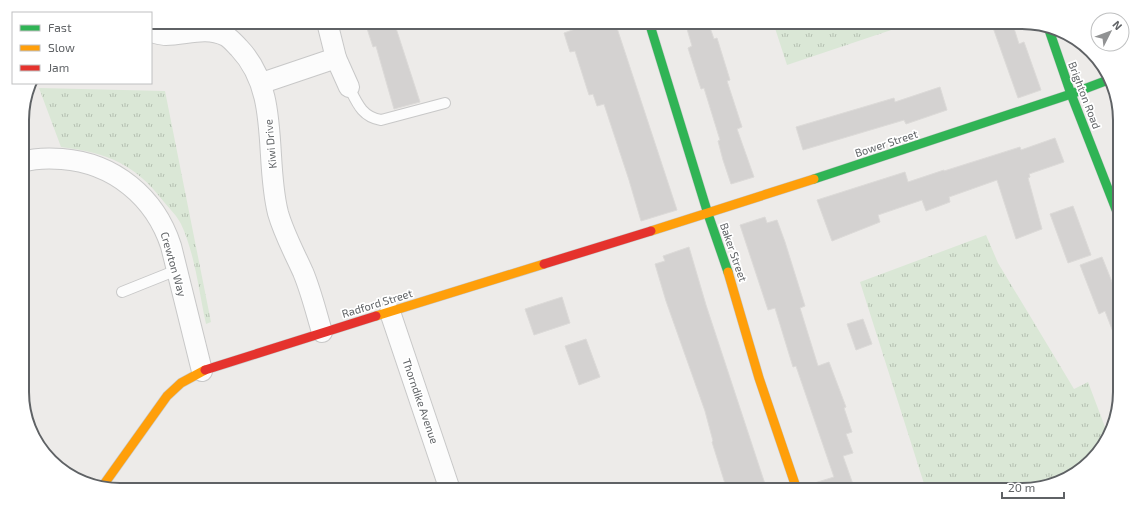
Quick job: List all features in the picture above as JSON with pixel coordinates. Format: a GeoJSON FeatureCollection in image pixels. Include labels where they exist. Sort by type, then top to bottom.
{"type":"FeatureCollection","features":[{"type":"Feature","properties":{"kind":"street"},"geometry":{"type":"LineString","coordinates":[[329,29],[336,58],[349,87]]}},
{"type":"Feature","properties":{"kind":"street","name":"Baker Street"},"geometry":{"type":"LineString","coordinates":[[651,29],[708,214],[736,296],[759,378],[795,483]]}},
{"type":"Feature","properties":{"kind":"street","name":"Kiwi Drive"},"geometry":{"type":"LineString","coordinates":[[152,32],[166,35],[207,31],[226,36],[244,53],[254,67],[262,83],[269,126],[271,167],[282,228],[303,272],[322,332]]}},
{"type":"Feature","properties":{"kind":"street","name":"Brighton Road"},"geometry":{"type":"LineString","coordinates":[[1050,34],[1071,94],[1113,199]]}},
{"type":"Feature","properties":{"kind":"street"},"geometry":{"type":"LineString","coordinates":[[262,83],[336,58]]}},
{"type":"Feature","properties":{"kind":"street","name":"Bower Street"},"geometry":{"type":"LineString","coordinates":[[708,214],[1071,94],[1104,81]]}},
{"type":"Feature","properties":{"kind":"street","name":"Crewton Way"},"geometry":{"type":"LineString","coordinates":[[29,160],[40,158],[68,159],[100,167],[113,173],[138,191],[149,204],[166,231],[202,371]]}},
{"type":"Feature","properties":{"kind":"street","name":"Radford Street"},"geometry":{"type":"LineString","coordinates":[[106,482],[167,396],[181,383],[202,371],[322,332],[708,214]]}},
{"type":"Feature","properties":{"kind":"street","name":"Thorndike Avenue"},"geometry":{"type":"LineString","coordinates":[[390,312],[448,483]]}},
{"type":"Feature","properties":{"kind":"lane"},"geometry":{"type":"LineString","coordinates":[[349,87],[358,104],[370,118],[381,120],[445,104]]}},
{"type":"Feature","properties":{"kind":"lane"},"geometry":{"type":"LineString","coordinates":[[122,292],[177,270]]}},
{"type":"Feature","properties":{"kind":"green space"},"geometry":{"type":"Polygon","coordinates":[[[775,29],[894,29],[787,65],[775,29]]]}},
{"type":"Feature","properties":{"kind":"green space"},"geometry":{"type":"Polygon","coordinates":[[[39,88],[165,91],[211,322],[206,324],[190,248],[181,224],[175,215],[153,189],[131,169],[107,157],[61,147],[39,88]]]}},
{"type":"Feature","properties":{"kind":"green space"},"geometry":{"type":"Polygon","coordinates":[[[986,235],[998,263],[1074,389],[1088,382],[1105,428],[1101,438],[1086,456],[1073,468],[1062,474],[1040,481],[1028,483],[924,483],[860,282],[986,235]]]}},
{"type":"Feature","properties":{"kind":"building"},"geometry":{"type":"Polygon","coordinates":[[[367,29],[396,29],[420,102],[394,109],[376,46],[373,47],[367,29]]]}},
{"type":"Feature","properties":{"kind":"building"},"geometry":{"type":"Polygon","coordinates":[[[575,29],[617,29],[677,210],[641,221],[604,104],[597,106],[593,94],[589,95],[575,51],[570,52],[564,33],[575,29]]]}},
{"type":"Feature","properties":{"kind":"building"},"geometry":{"type":"Polygon","coordinates":[[[687,29],[710,29],[714,39],[717,38],[730,80],[727,81],[742,127],[737,129],[754,177],[731,184],[718,141],[720,140],[704,88],[701,89],[688,48],[692,46],[687,29]]]}},
{"type":"Feature","properties":{"kind":"building"},"geometry":{"type":"Polygon","coordinates":[[[993,29],[1014,29],[1019,44],[1024,42],[1041,90],[1018,98],[993,29]]]}},
{"type":"Feature","properties":{"kind":"building"},"geometry":{"type":"Polygon","coordinates":[[[940,87],[947,110],[906,124],[904,120],[803,150],[796,127],[894,98],[895,102],[940,87]]]}},
{"type":"Feature","properties":{"kind":"building"},"geometry":{"type":"Polygon","coordinates":[[[1055,138],[1064,162],[1029,174],[1030,177],[1028,178],[1042,229],[1016,239],[997,180],[949,197],[950,202],[926,211],[922,200],[878,215],[880,222],[832,241],[817,200],[905,172],[908,182],[1020,147],[1021,150],[1055,138]]]}},
{"type":"Feature","properties":{"kind":"building"},"geometry":{"type":"Polygon","coordinates":[[[1073,206],[1091,255],[1068,263],[1050,214],[1073,206]]]}},
{"type":"Feature","properties":{"kind":"building"},"geometry":{"type":"Polygon","coordinates":[[[765,217],[767,223],[777,220],[805,306],[800,308],[818,366],[829,362],[846,407],[844,408],[852,432],[846,434],[853,453],[843,456],[853,483],[814,483],[834,477],[796,366],[793,367],[775,308],[768,310],[740,225],[765,217]]]}},
{"type":"Feature","properties":{"kind":"building"},"geometry":{"type":"Polygon","coordinates":[[[689,247],[706,305],[765,483],[725,483],[712,442],[705,411],[666,301],[655,264],[665,261],[663,256],[689,247]]]}},
{"type":"Feature","properties":{"kind":"building"},"geometry":{"type":"Polygon","coordinates":[[[1102,257],[1113,284],[1113,332],[1105,311],[1099,314],[1080,265],[1102,257]]]}},
{"type":"Feature","properties":{"kind":"building"},"geometry":{"type":"Polygon","coordinates":[[[562,297],[570,323],[534,335],[525,309],[562,297]]]}},
{"type":"Feature","properties":{"kind":"building"},"geometry":{"type":"Polygon","coordinates":[[[863,319],[872,344],[856,350],[847,324],[863,319]]]}},
{"type":"Feature","properties":{"kind":"building"},"geometry":{"type":"Polygon","coordinates":[[[586,339],[600,377],[579,385],[565,346],[586,339]]]}},
{"type":"Feature","properties":{"kind":"traffic: fast"},"geometry":{"type":"LineString","coordinates":[[651,29],[708,214],[728,272]]}},
{"type":"Feature","properties":{"kind":"traffic: fast"},"geometry":{"type":"LineString","coordinates":[[1050,34],[1071,94],[1113,202]]}},
{"type":"Feature","properties":{"kind":"traffic: fast"},"geometry":{"type":"LineString","coordinates":[[814,179],[1071,94],[1104,81]]}},
{"type":"Feature","properties":{"kind":"traffic: slow"},"geometry":{"type":"LineString","coordinates":[[651,231],[814,179]]}},
{"type":"Feature","properties":{"kind":"traffic: slow"},"geometry":{"type":"LineString","coordinates":[[376,316],[544,264]]}},
{"type":"Feature","properties":{"kind":"traffic: slow"},"geometry":{"type":"LineString","coordinates":[[728,272],[759,378],[795,483]]}},
{"type":"Feature","properties":{"kind":"traffic: slow"},"geometry":{"type":"LineString","coordinates":[[106,482],[167,396],[181,383],[205,370]]}},
{"type":"Feature","properties":{"kind":"traffic: jam"},"geometry":{"type":"LineString","coordinates":[[544,264],[651,231]]}},
{"type":"Feature","properties":{"kind":"traffic: jam"},"geometry":{"type":"LineString","coordinates":[[205,370],[376,316]]}}]}
